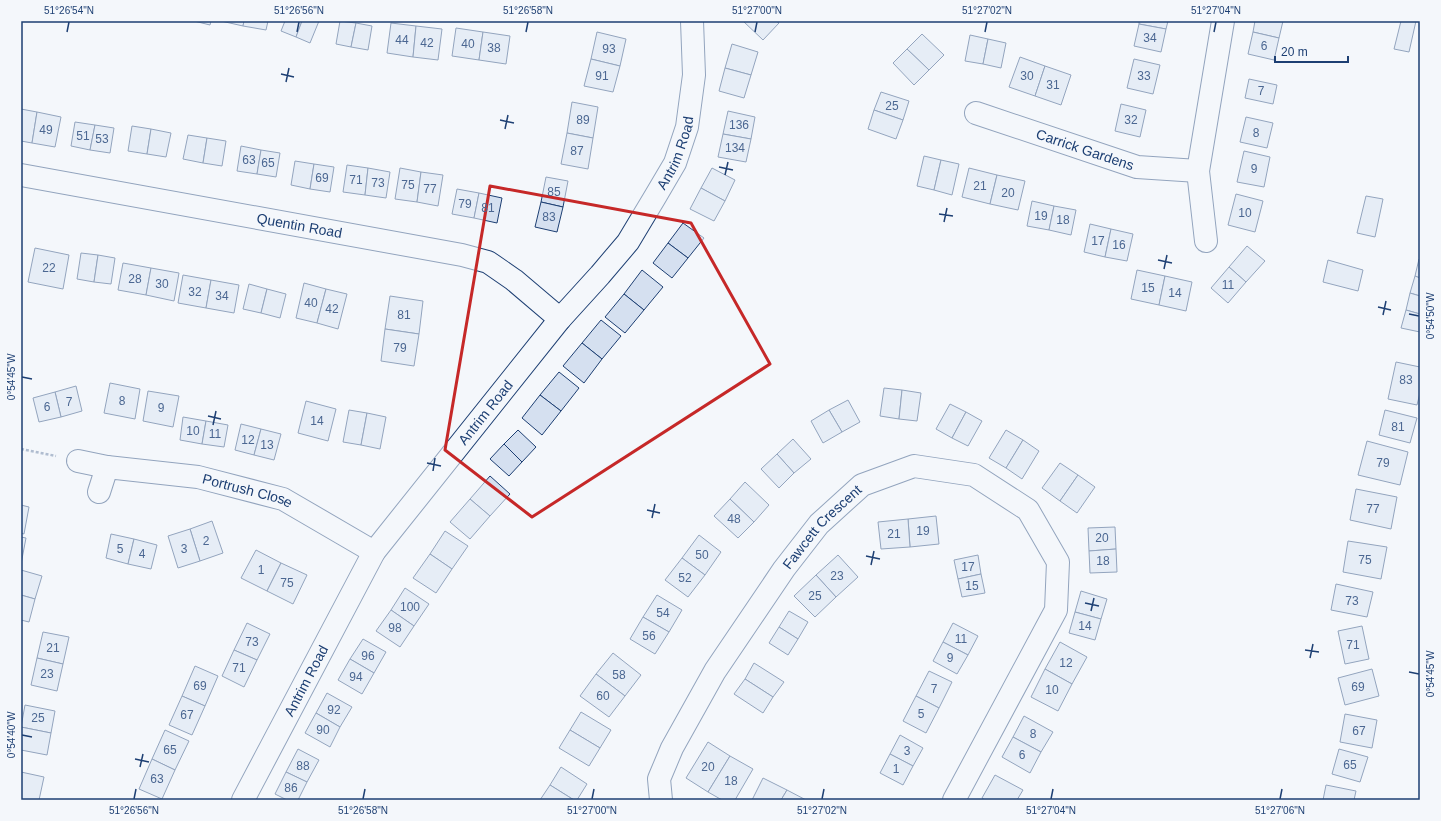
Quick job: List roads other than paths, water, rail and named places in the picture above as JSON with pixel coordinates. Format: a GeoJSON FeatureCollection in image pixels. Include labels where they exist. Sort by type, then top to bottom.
{"type":"FeatureCollection","features":[{"type":"Feature","properties":{"kind":"street","name":"Antrim Road"},"geometry":{"type":"LineString","coordinates":[[243,800],[374,552],[560,319],[600,276],[628,242],[675,163],[687,128],[694,75],[692,21]]}},
{"type":"Feature","properties":{"kind":"street"},"geometry":{"type":"LineString","coordinates":[[1206,241],[1198,171],[1223,21]]}},
{"type":"Feature","properties":{"kind":"street","name":"Carrick Gardens"},"geometry":{"type":"LineString","coordinates":[[976,113],[1137,167],[1198,171]]}},
{"type":"Feature","properties":{"kind":"street","name":"Quentin Road"},"geometry":{"type":"LineString","coordinates":[[21,175],[462,255],[488,262],[514,280],[560,319]]}},
{"type":"Feature","properties":{"kind":"street","name":"Portrush Close"},"geometry":{"type":"LineString","coordinates":[[78,461],[107,467],[198,477],[283,499],[374,552]]}},
{"type":"Feature","properties":{"kind":"street","name":"Fawcett Crescent"},"geometry":{"type":"LineString","coordinates":[[661,800],[659,779],[672,748],[715,671],[784,569],[819,524],[862,485],[914,466],[974,475],[1028,510],[1058,562],[1056,610],[954,800]]}},
{"type":"Feature","properties":{"kind":"street"},"geometry":{"type":"LineString","coordinates":[[99,492],[107,467]]}}]}
